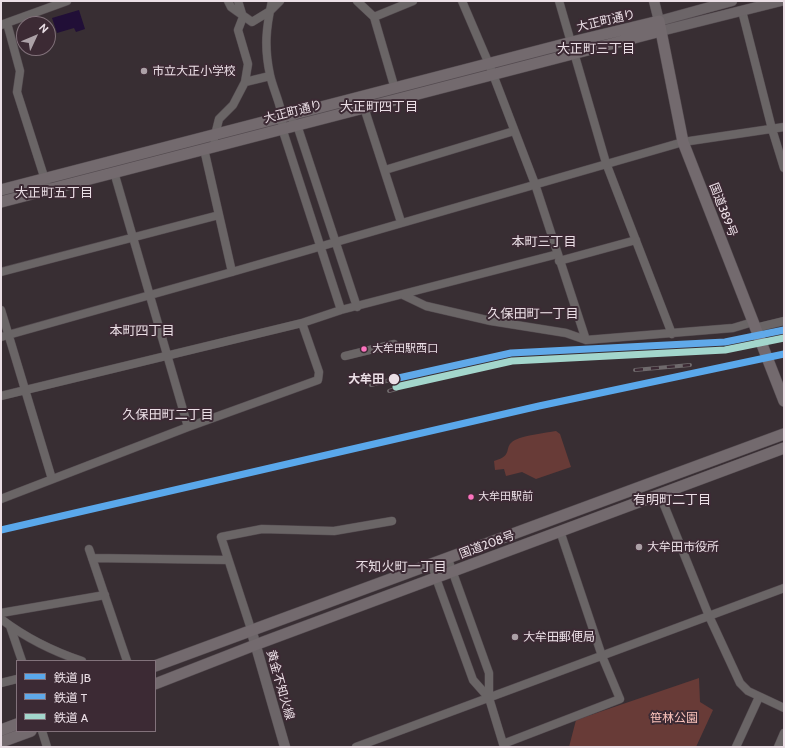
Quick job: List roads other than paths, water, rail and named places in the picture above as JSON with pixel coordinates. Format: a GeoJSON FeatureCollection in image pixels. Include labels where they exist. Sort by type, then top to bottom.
{"type":"FeatureCollection","features":[{"type":"Feature","properties":{"kind":"highway","name":"大正町通り"},"geometry":{"type":"LineString","coordinates":[[1,190],[45,178],[297,125],[395,89],[572,42],[660,26]]}},
{"type":"Feature","properties":{"kind":"highway","name":"大正町通り"},"geometry":{"type":"LineString","coordinates":[[1,202],[114,172],[210,143],[283,117],[493,75],[575,53],[660,26]]}},
{"type":"Feature","properties":{"kind":"highway","name":"国道389号"},"geometry":{"type":"LineString","coordinates":[[660,26],[683,142],[784,401]]}},
{"type":"Feature","properties":{"kind":"highway","name":"国道208号"},"geometry":{"type":"LineString","coordinates":[[156,666],[251,629],[448,559],[784,434]]}},
{"type":"Feature","properties":{"kind":"highway","name":"国道208号"},"geometry":{"type":"LineString","coordinates":[[156,684],[452,571],[784,448]]}},
{"type":"Feature","properties":{"kind":"highway"},"geometry":{"type":"LineString","coordinates":[[1,730],[16,724]]}},
{"type":"Feature","properties":{"kind":"highway"},"geometry":{"type":"LineString","coordinates":[[1,742],[28,732]]}},
{"type":"Feature","properties":{"kind":"main road"},"geometry":{"type":"LineString","coordinates":[[654,1],[660,26]]}},
{"type":"Feature","properties":{"kind":"main road"},"geometry":{"type":"LineString","coordinates":[[660,26],[732,1]]}},
{"type":"Feature","properties":{"kind":"main road"},"geometry":{"type":"LineString","coordinates":[[660,26],[781,1]]}},
{"type":"Feature","properties":{"kind":"main road","name":"黄金不知火線"},"geometry":{"type":"LineString","coordinates":[[251,629],[285,747]]}},
{"type":"Feature","properties":{"kind":"street"},"geometry":{"type":"LineString","coordinates":[[48,189],[17,92],[20,71],[4,24],[49,4],[67,1]]}},
{"type":"Feature","properties":{"kind":"street"},"geometry":{"type":"LineString","coordinates":[[228,1],[231,7],[252,22],[270,11],[280,1]]}},
{"type":"Feature","properties":{"kind":"street"},"geometry":{"type":"LineString","coordinates":[[232,272],[219,215],[210,143],[219,119],[233,105],[245,82],[248,64],[238,30],[243,17],[238,1]]}},
{"type":"Feature","properties":{"kind":"street"},"geometry":{"type":"LineString","coordinates":[[272,1],[265,48],[270,76],[283,117],[282,128],[319,247],[341,310]]}},
{"type":"Feature","properties":{"kind":"street"},"geometry":{"type":"LineString","coordinates":[[357,1],[374,17],[395,89]]}},
{"type":"Feature","properties":{"kind":"street"},"geometry":{"type":"LineString","coordinates":[[374,17],[414,1]]}},
{"type":"Feature","properties":{"kind":"street"},"geometry":{"type":"LineString","coordinates":[[462,1],[489,64],[535,184],[586,340]]}},
{"type":"Feature","properties":{"kind":"street"},"geometry":{"type":"LineString","coordinates":[[559,1],[606,163],[672,334]]}},
{"type":"Feature","properties":{"kind":"street"},"geometry":{"type":"LineString","coordinates":[[742,10],[772,129],[784,168]]}},
{"type":"Feature","properties":{"kind":"street"},"geometry":{"type":"LineString","coordinates":[[245,82],[270,76]]}},
{"type":"Feature","properties":{"kind":"street"},"geometry":{"type":"LineString","coordinates":[[363,102],[401,222]]}},
{"type":"Feature","properties":{"kind":"street"},"geometry":{"type":"LineString","coordinates":[[283,117],[297,125],[335,242],[358,306]]}},
{"type":"Feature","properties":{"kind":"street"},"geometry":{"type":"LineString","coordinates":[[5,336],[683,142],[784,127]]}},
{"type":"Feature","properties":{"kind":"street"},"geometry":{"type":"LineString","coordinates":[[385,170],[514,131]]}},
{"type":"Feature","properties":{"kind":"street"},"geometry":{"type":"LineString","coordinates":[[114,172],[188,427]]}},
{"type":"Feature","properties":{"kind":"street"},"geometry":{"type":"LineString","coordinates":[[1,272],[219,215]]}},
{"type":"Feature","properties":{"kind":"street"},"geometry":{"type":"LineString","coordinates":[[1,396],[302,323],[341,310],[636,240]]}},
{"type":"Feature","properties":{"kind":"street"},"geometry":{"type":"LineString","coordinates":[[403,295],[426,306],[491,321],[566,333],[586,340],[672,334],[784,321]]}},
{"type":"Feature","properties":{"kind":"street"},"geometry":{"type":"LineString","coordinates":[[1,310],[5,336],[26,390],[52,479]]}},
{"type":"Feature","properties":{"kind":"street"},"geometry":{"type":"LineString","coordinates":[[1,499],[188,427],[318,380],[319,372],[302,323]]}},
{"type":"Feature","properties":{"kind":"street"},"geometry":{"type":"LineString","coordinates":[[345,356],[394,344]]}},
{"type":"Feature","properties":{"kind":"street"},"geometry":{"type":"LineString","coordinates":[[660,495],[708,616],[740,683],[748,691],[784,708]]}},
{"type":"Feature","properties":{"kind":"street"},"geometry":{"type":"LineString","coordinates":[[251,629],[221,537],[262,529],[334,531],[392,521]]}},
{"type":"Feature","properties":{"kind":"street"},"geometry":{"type":"LineString","coordinates":[[448,559],[489,673],[489,698],[503,745],[620,699],[602,656],[560,532]]}},
{"type":"Feature","properties":{"kind":"street"},"geometry":{"type":"LineString","coordinates":[[89,549],[106,595],[127,660]]}},
{"type":"Feature","properties":{"kind":"street"},"geometry":{"type":"LineString","coordinates":[[92,558],[228,560]]}},
{"type":"Feature","properties":{"kind":"street"},"geometry":{"type":"LineString","coordinates":[[432,564],[473,680],[489,698]]}},
{"type":"Feature","properties":{"kind":"street"},"geometry":{"type":"LineString","coordinates":[[356,747],[784,588]]}},
{"type":"Feature","properties":{"kind":"street"},"geometry":{"type":"LineString","coordinates":[[1,613],[106,595]]}},
{"type":"Feature","properties":{"kind":"street"},"geometry":{"type":"LineString","coordinates":[[1,619],[44,646],[79,660]]}},
{"type":"Feature","properties":{"kind":"street"},"geometry":{"type":"LineString","coordinates":[[10,626],[22,660]]}},
{"type":"Feature","properties":{"kind":"street"},"geometry":{"type":"LineString","coordinates":[[1,683],[16,679]]}},
{"type":"Feature","properties":{"kind":"street"},"geometry":{"type":"LineString","coordinates":[[736,747],[759,697]]}},
{"type":"Feature","properties":{"kind":"street"},"geometry":{"type":"LineString","coordinates":[[42,732],[47,747]]}},
{"type":"Feature","properties":{"kind":"street"},"geometry":{"type":"LineString","coordinates":[[778,747],[784,733]]}},
{"type":"Feature","properties":{"kind":"railway"},"geometry":{"type":"LineString","coordinates":[[635,370],[690,365]]}},
{"type":"Feature","properties":{"kind":"railway"},"geometry":{"type":"LineString","coordinates":[[371,385],[394,379]]}},
{"type":"Feature","properties":{"kind":"railway"},"geometry":{"type":"LineString","coordinates":[[389,391],[396,389]]}},
{"type":"Feature","properties":{"kind":"rail line","name":"T"},"geometry":{"type":"LineString","coordinates":[[394,379],[511,353],[725,342],[784,330]]}},
{"type":"Feature","properties":{"kind":"rail line","name":"A"},"geometry":{"type":"LineString","coordinates":[[396,387],[512,361],[725,350],[784,338]]}},
{"type":"Feature","properties":{"kind":"rail line","name":"JB"},"geometry":{"type":"LineString","coordinates":[[1,530],[539,406],[784,354]]}},
{"type":"Feature","properties":{"kind":"place","name":"市立大正小学校"},"geometry":{"type":"Point","coordinates":[144,71]}},
{"type":"Feature","properties":{"kind":"place","name":"大牟田駅西口"},"geometry":{"type":"Point","coordinates":[364,349]}},
{"type":"Feature","properties":{"kind":"place","name":"大牟田"},"geometry":{"type":"Point","coordinates":[394,379]}},
{"type":"Feature","properties":{"kind":"place","name":"大牟田駅前"},"geometry":{"type":"Point","coordinates":[471,497]}},
{"type":"Feature","properties":{"kind":"place","name":"大牟田市役所"},"geometry":{"type":"Point","coordinates":[639,547]}},
{"type":"Feature","properties":{"kind":"place","name":"大牟田郵便局"},"geometry":{"type":"Point","coordinates":[515,637]}},
{"type":"Feature","properties":{"kind":"district","name":"大正町三丁目"},"geometry":{"type":"Point","coordinates":[596,49]}},
{"type":"Feature","properties":{"kind":"district","name":"大正町四丁目"},"geometry":{"type":"Point","coordinates":[379,107]}},
{"type":"Feature","properties":{"kind":"district","name":"大正町五丁目"},"geometry":{"type":"Point","coordinates":[54,193]}},
{"type":"Feature","properties":{"kind":"district","name":"本町三丁目"},"geometry":{"type":"Point","coordinates":[544,242]}},
{"type":"Feature","properties":{"kind":"district","name":"久保田町一丁目"},"geometry":{"type":"Point","coordinates":[533,314]}},
{"type":"Feature","properties":{"kind":"district","name":"本町四丁目"},"geometry":{"type":"Point","coordinates":[142,331]}},
{"type":"Feature","properties":{"kind":"district","name":"久保田町二丁目"},"geometry":{"type":"Point","coordinates":[168,415]}},
{"type":"Feature","properties":{"kind":"district","name":"有明町二丁目"},"geometry":{"type":"Point","coordinates":[672,500]}},
{"type":"Feature","properties":{"kind":"district","name":"不知火町一丁目"},"geometry":{"type":"Point","coordinates":[401,567]}},
{"type":"Feature","properties":{"kind":"park label","name":"笹林公園"},"geometry":{"type":"Point","coordinates":[674,718]}}]}
